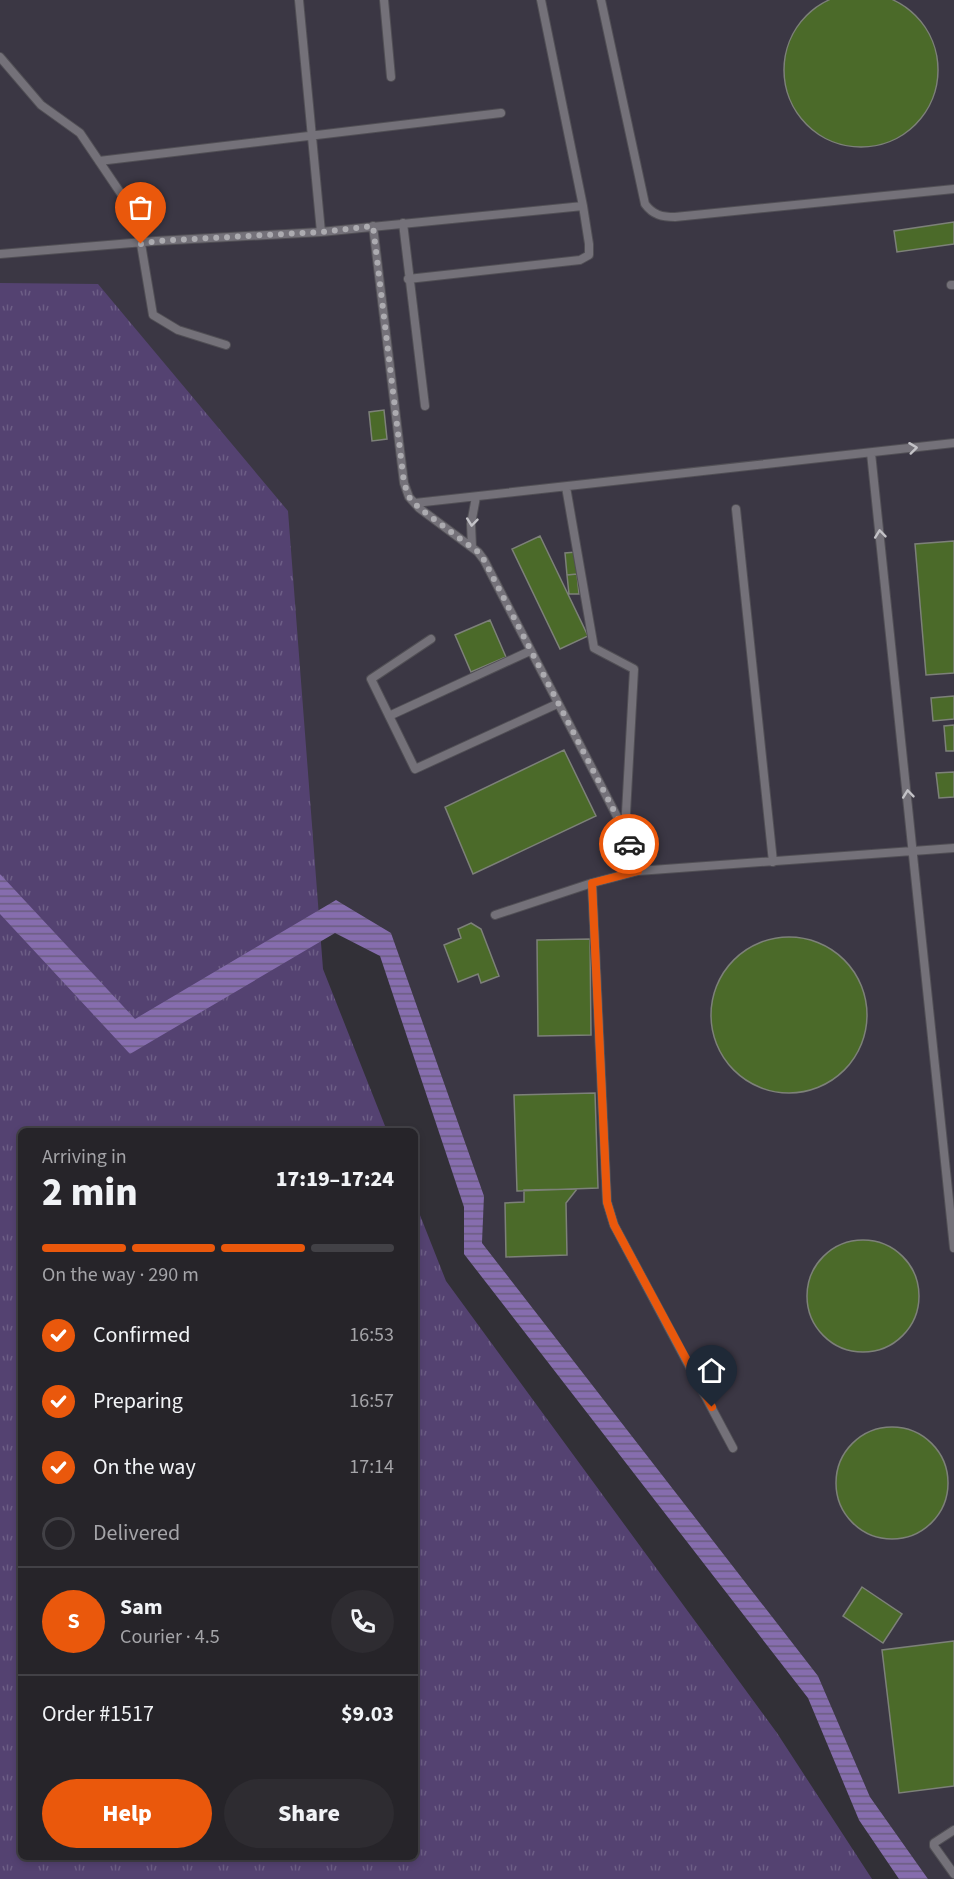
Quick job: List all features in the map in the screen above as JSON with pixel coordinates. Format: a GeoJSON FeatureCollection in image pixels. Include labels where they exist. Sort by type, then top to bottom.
{"type":"FeatureCollection","features":[{"type":"Feature","properties":{"kind":"lane"},"geometry":{"type":"LineString","coordinates":[[299,0],[321,232]]}},
{"type":"Feature","properties":{"kind":"lane"},"geometry":{"type":"LineString","coordinates":[[384,0],[391,77]]}},
{"type":"Feature","properties":{"kind":"lane"},"geometry":{"type":"LineString","coordinates":[[408,279],[580,260],[589,255],[590,244],[583,206],[541,0]]}},
{"type":"Feature","properties":{"kind":"lane"},"geometry":{"type":"LineString","coordinates":[[601,0],[645,204],[650,211],[662,217],[675,217],[954,189]]}},
{"type":"Feature","properties":{"kind":"lane"},"geometry":{"type":"LineString","coordinates":[[0,57],[41,105],[80,133],[132,210],[141,244],[153,315],[178,330],[226,345]]}},
{"type":"Feature","properties":{"kind":"lane"},"geometry":{"type":"LineString","coordinates":[[99,161],[501,113]]}},
{"type":"Feature","properties":{"kind":"lane"},"geometry":{"type":"LineString","coordinates":[[0,254],[156,241],[321,232],[583,206]]}},
{"type":"Feature","properties":{"kind":"lane"},"geometry":{"type":"LineString","coordinates":[[403,223],[425,406]]}},
{"type":"Feature","properties":{"kind":"lane"},"geometry":{"type":"LineString","coordinates":[[373,226],[404,483],[409,497],[478,552],[484,560],[625,832],[638,871]]}},
{"type":"Feature","properties":{"kind":"lane"},"geometry":{"type":"LineString","coordinates":[[415,503],[954,443]]}},
{"type":"Feature","properties":{"kind":"lane"},"geometry":{"type":"LineString","coordinates":[[871,453],[954,1248]]}},
{"type":"Feature","properties":{"kind":"lane"},"geometry":{"type":"LineString","coordinates":[[566,487],[594,648],[634,669],[625,832]]}},
{"type":"Feature","properties":{"kind":"lane"},"geometry":{"type":"LineString","coordinates":[[472,547],[471,524],[476,496]]}},
{"type":"Feature","properties":{"kind":"lane"},"geometry":{"type":"LineString","coordinates":[[735,509],[773,862]]}},
{"type":"Feature","properties":{"kind":"lane"},"geometry":{"type":"LineString","coordinates":[[430,639],[371,679],[415,769],[557,704]]}},
{"type":"Feature","properties":{"kind":"lane"},"geometry":{"type":"LineString","coordinates":[[388,716],[530,651]]}},
{"type":"Feature","properties":{"kind":"lane"},"geometry":{"type":"LineString","coordinates":[[495,915],[592,883],[638,871],[954,848]]}},
{"type":"Feature","properties":{"kind":"lane"},"geometry":{"type":"LineString","coordinates":[[592,883],[607,1202],[614,1225],[733,1448]]}},
{"type":"Feature","properties":{"kind":"lane"},"geometry":{"type":"LineString","coordinates":[[954,1830],[934,1843],[954,1874]]}},
{"type":"Feature","properties":{"kind":"shaded area"},"geometry":{"type":"Polygon","coordinates":[[[0,0],[954,0],[954,1879],[928,1879],[870,1797],[818,1676],[482,1243],[484,1196],[391,933],[336,900],[135,1019],[0,874],[0,0]]]}},
{"type":"Feature","properties":{"kind":"shaded area"},"geometry":{"type":"Polygon","coordinates":[[[0,874],[135,1019],[336,900],[391,933],[484,1196],[482,1243],[818,1676],[870,1797],[928,1879],[899,1879],[859,1820],[808,1698],[464,1254],[464,1207],[380,956],[335,933],[130,1054],[0,914],[0,874]]]}},
{"type":"Feature","properties":{"kind":"green space"},"geometry":{"type":"Polygon","coordinates":[[[0,283],[98,284],[288,511],[323,969],[386,1128],[18,1128],[18,1860],[418,1860],[418,1210],[446,1281],[777,1733],[872,1879],[0,1879],[0,283]]]}},
{"type":"Feature","properties":{"kind":"building"},"geometry":{"type":"Polygon","coordinates":[[[832,-1],[890,-1],[904,6],[925,27],[936,55],[938,70],[936,85],[925,113],[904,134],[876,145],[861,147],[846,145],[818,134],[797,113],[786,85],[784,70],[786,55],[797,27],[818,6],[832,-1]]]}},
{"type":"Feature","properties":{"kind":"building"},"geometry":{"type":"Polygon","coordinates":[[[954,222],[954,244],[897,252],[894,231],[954,222]]]}},
{"type":"Feature","properties":{"kind":"building"},"geometry":{"type":"Polygon","coordinates":[[[384,410],[387,439],[372,441],[369,412],[384,410]]]}},
{"type":"Feature","properties":{"kind":"building"},"geometry":{"type":"Polygon","coordinates":[[[540,536],[588,636],[560,649],[512,549],[540,536]]]}},
{"type":"Feature","properties":{"kind":"building"},"geometry":{"type":"Polygon","coordinates":[[[954,541],[954,673],[926,675],[915,544],[954,541]]]}},
{"type":"Feature","properties":{"kind":"building"},"geometry":{"type":"Polygon","coordinates":[[[576,552],[577,574],[567,575],[565,553],[576,552]]]}},
{"type":"Feature","properties":{"kind":"building"},"geometry":{"type":"Polygon","coordinates":[[[577,574],[579,594],[569,594],[567,575],[577,574]]]}},
{"type":"Feature","properties":{"kind":"building"},"geometry":{"type":"Polygon","coordinates":[[[490,620],[506,657],[471,672],[455,635],[490,620]]]}},
{"type":"Feature","properties":{"kind":"building"},"geometry":{"type":"Polygon","coordinates":[[[954,696],[954,719],[933,721],[931,698],[954,696]]]}},
{"type":"Feature","properties":{"kind":"building"},"geometry":{"type":"Polygon","coordinates":[[[954,725],[954,751],[946,751],[944,726],[954,725]]]}},
{"type":"Feature","properties":{"kind":"building"},"geometry":{"type":"Polygon","coordinates":[[[564,750],[596,816],[473,874],[445,807],[564,750]]]}},
{"type":"Feature","properties":{"kind":"building"},"geometry":{"type":"Polygon","coordinates":[[[954,772],[954,797],[939,798],[936,773],[954,772]]]}},
{"type":"Feature","properties":{"kind":"building"},"geometry":{"type":"Polygon","coordinates":[[[471,923],[481,929],[499,976],[481,983],[478,974],[458,982],[444,945],[461,938],[458,929],[471,923]]]}},
{"type":"Feature","properties":{"kind":"building"},"geometry":{"type":"Polygon","coordinates":[[[789,937],[804,938],[819,943],[833,950],[844,960],[854,971],[861,985],[866,1000],[866,1030],[861,1045],[854,1059],[844,1070],[833,1080],[819,1087],[804,1092],[789,1093],[774,1092],[759,1087],[745,1080],[734,1070],[724,1059],[717,1045],[712,1030],[711,1015],[712,1000],[717,985],[724,971],[734,960],[745,950],[759,943],[774,938],[789,937]]]}},
{"type":"Feature","properties":{"kind":"building"},"geometry":{"type":"Polygon","coordinates":[[[590,939],[591,1035],[538,1036],[537,940],[590,939]]]}},
{"type":"Feature","properties":{"kind":"building"},"geometry":{"type":"Polygon","coordinates":[[[595,1093],[598,1188],[517,1191],[514,1095],[595,1093]]]}},
{"type":"Feature","properties":{"kind":"building"},"geometry":{"type":"Polygon","coordinates":[[[577,1189],[566,1203],[567,1255],[506,1257],[505,1203],[524,1202],[524,1190],[577,1189]]]}},
{"type":"Feature","properties":{"kind":"building"},"geometry":{"type":"Polygon","coordinates":[[[863,1240],[885,1244],[903,1256],[915,1274],[919,1296],[915,1318],[903,1336],[885,1348],[863,1352],[841,1348],[823,1336],[811,1318],[807,1296],[811,1274],[823,1256],[841,1244],[863,1240]]]}},
{"type":"Feature","properties":{"kind":"building"},"geometry":{"type":"Polygon","coordinates":[[[892,1427],[914,1431],[932,1443],[944,1461],[948,1483],[944,1505],[932,1523],[914,1535],[892,1539],[870,1535],[852,1523],[840,1505],[836,1483],[840,1461],[852,1443],[870,1431],[892,1427]]]}},
{"type":"Feature","properties":{"kind":"building"},"geometry":{"type":"Polygon","coordinates":[[[862,1587],[902,1614],[883,1643],[843,1616],[862,1587]]]}},
{"type":"Feature","properties":{"kind":"building"},"geometry":{"type":"Polygon","coordinates":[[[954,1641],[954,1786],[899,1793],[882,1650],[954,1641]]]}},
{"type":"Feature","properties":{"kind":"way so far"},"geometry":{"type":"LineString","coordinates":[[141,244],[156,241],[321,232],[373,226],[404,483],[409,497],[419,508],[478,552],[484,560],[625,832],[629,844]]}},
{"type":"Feature","properties":{"kind":"route"},"geometry":{"type":"LineString","coordinates":[[629,844],[638,871],[592,883],[607,1202],[614,1225],[712,1407]]}}]}
